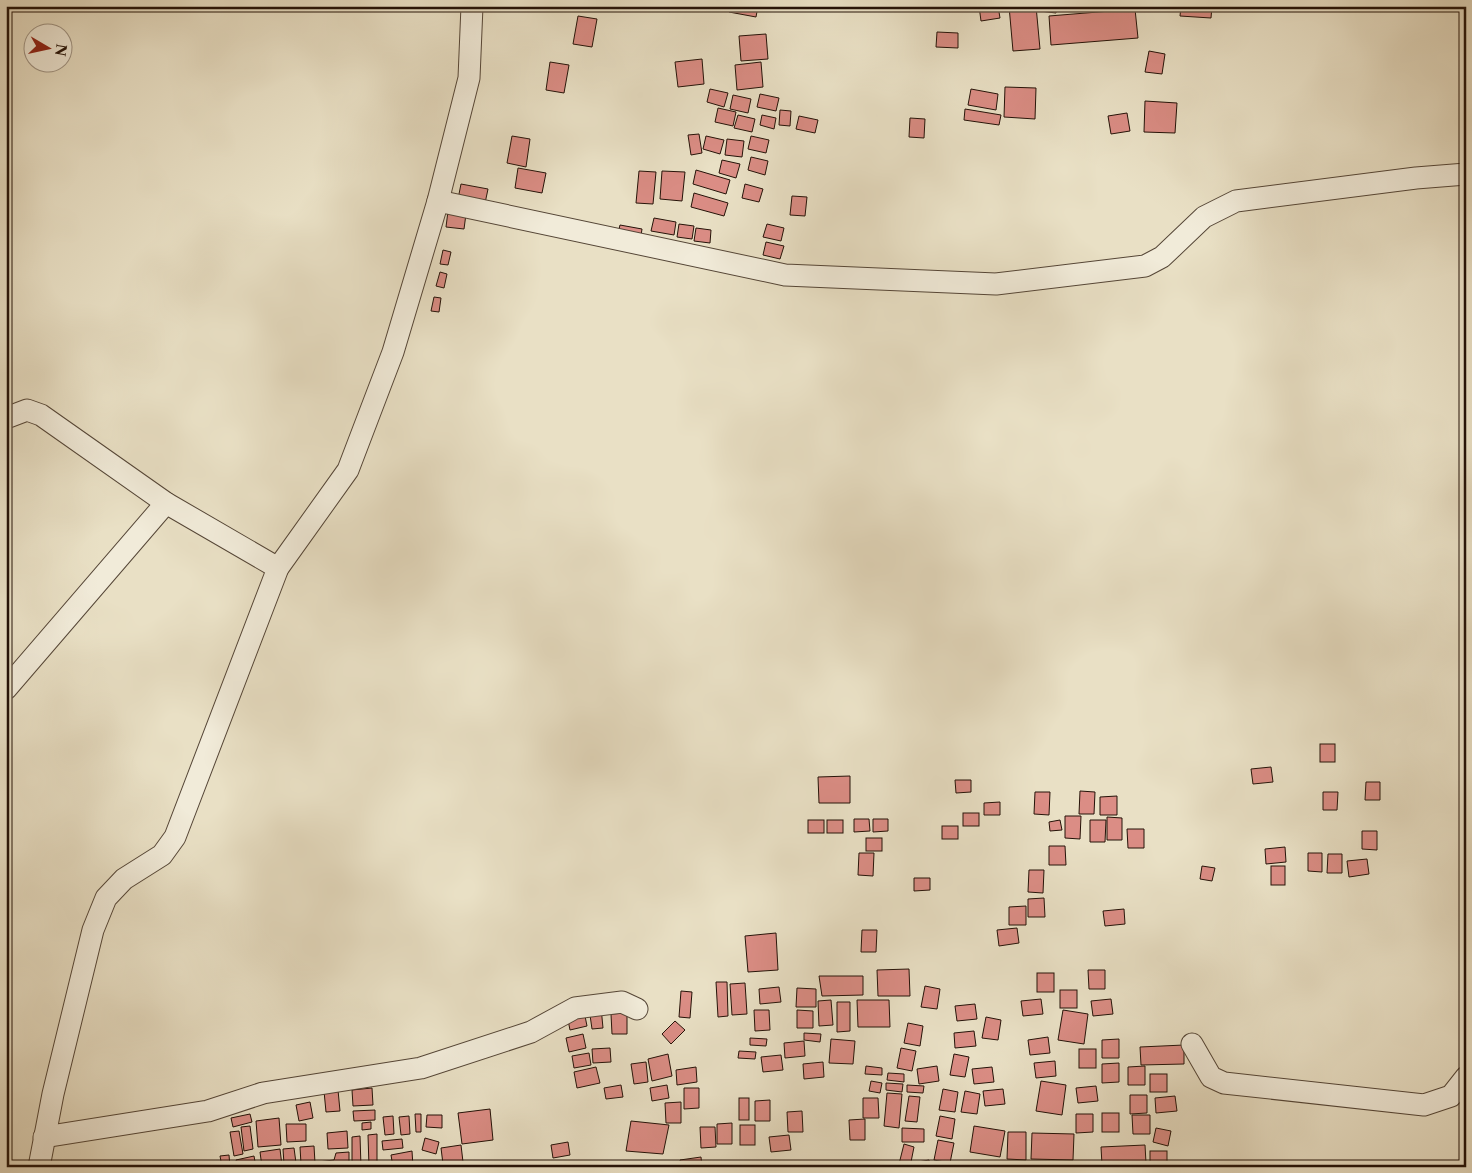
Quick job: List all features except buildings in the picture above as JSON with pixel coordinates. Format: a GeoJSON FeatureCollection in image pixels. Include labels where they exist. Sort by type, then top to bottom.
{"type":"FeatureCollection","features":[{"type":"Feature","properties":{"kind":"street"},"geometry":{"type":"LineString","coordinates":[[39,1167],[52,1094],[93,930],[106,898],[124,879],[162,856],[175,837],[278,568],[348,470],[393,352],[438,201],[469,78],[472,6]]}},
{"type":"Feature","properties":{"kind":"street"},"geometry":{"type":"LineString","coordinates":[[438,201],[785,275],[996,284],[1145,266],[1162,257],[1204,217],[1216,209],[1236,201],[1416,178],[1466,174]]}},
{"type":"Feature","properties":{"kind":"street"},"geometry":{"type":"LineString","coordinates":[[6,418],[27,410],[41,415],[166,503],[278,568]]}},
{"type":"Feature","properties":{"kind":"street"},"geometry":{"type":"LineString","coordinates":[[6,689],[166,503]]}},
{"type":"Feature","properties":{"kind":"street"},"geometry":{"type":"LineString","coordinates":[[44,1138],[208,1111],[263,1093],[421,1068],[531,1032],[575,1008],[622,1002],[638,1009]]}},
{"type":"Feature","properties":{"kind":"street"},"geometry":{"type":"LineString","coordinates":[[1192,1044],[1211,1077],[1224,1083],[1424,1105],[1451,1096],[1466,1077]]}}]}
